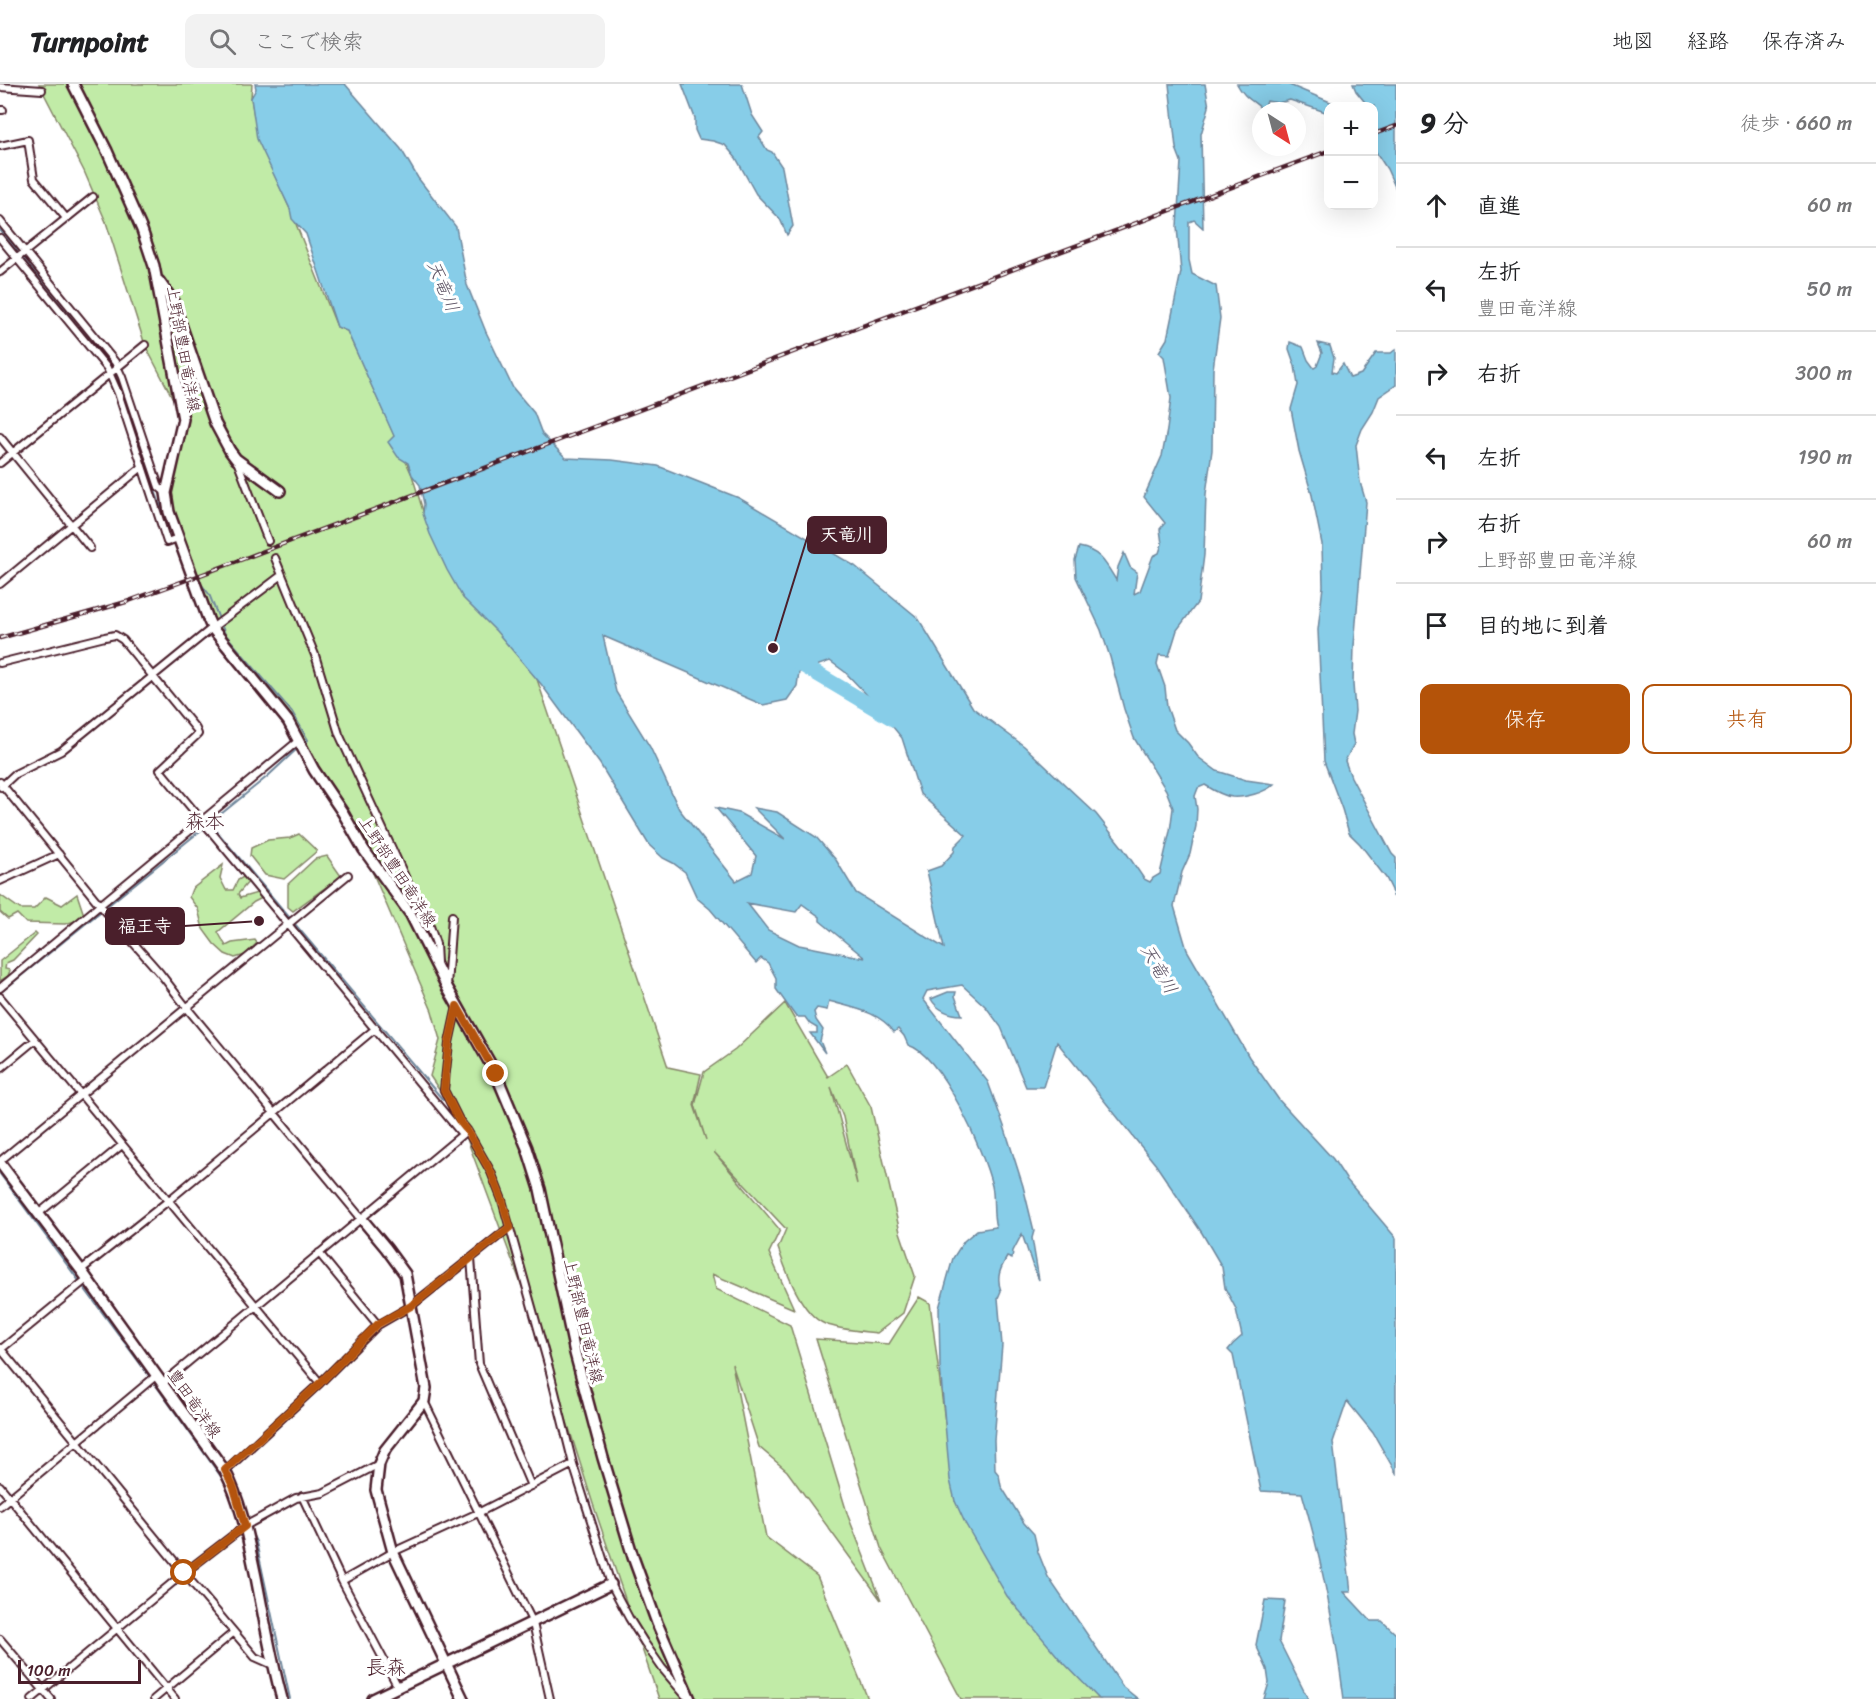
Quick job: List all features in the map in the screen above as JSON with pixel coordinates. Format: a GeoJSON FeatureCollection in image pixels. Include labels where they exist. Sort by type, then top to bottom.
{"type":"FeatureCollection","features":[{"type":"Feature","properties":{"kind":"main road","name":"上野部豊田竜洋線"},"geometry":{"type":"LineString","coordinates":[[74,84],[107,151],[150,249],[183,418],[166,493],[169,512],[212,628],[288,721],[314,770],[343,813],[364,850],[411,915],[457,1006],[496,1074],[527,1148],[540,1189],[575,1353],[633,1557],[657,1623],[689,1699]]}},
{"type":"Feature","properties":{"kind":"main road"},"geometry":{"type":"LineString","coordinates":[[156,276],[173,301],[215,423],[236,459],[280,491]]}},
{"type":"Feature","properties":{"kind":"main road","name":"豊田竜洋線"},"geometry":{"type":"LineString","coordinates":[[1,1165],[81,1270],[225,1470],[234,1488],[245,1526],[282,1699]]}},
{"type":"Feature","properties":{"kind":"main road"},"geometry":{"type":"LineString","coordinates":[[361,1218],[405,1274],[426,1388],[424,1401],[385,1450],[379,1464],[376,1490],[393,1552],[463,1699]]}},
{"type":"Feature","properties":{"kind":"main road"},"geometry":{"type":"LineString","coordinates":[[379,1698],[611,1584]]}},
{"type":"Feature","properties":{"kind":"street"},"geometry":{"type":"LineString","coordinates":[[0,87],[42,90]]}},
{"type":"Feature","properties":{"kind":"street"},"geometry":{"type":"LineString","coordinates":[[0,146],[28,140],[34,179],[66,218]]}},
{"type":"Feature","properties":{"kind":"street"},"geometry":{"type":"LineString","coordinates":[[0,272],[93,197]]}},
{"type":"Feature","properties":{"kind":"street"},"geometry":{"type":"LineString","coordinates":[[0,221],[110,355],[122,376],[159,487],[166,493]]}},
{"type":"Feature","properties":{"kind":"street"},"geometry":{"type":"LineString","coordinates":[[0,238],[102,360],[110,373],[167,542],[178,538]]}},
{"type":"Feature","properties":{"kind":"street"},"geometry":{"type":"LineString","coordinates":[[0,463],[145,345]]}},
{"type":"Feature","properties":{"kind":"street"},"geometry":{"type":"LineString","coordinates":[[0,437],[90,548]]}},
{"type":"Feature","properties":{"kind":"street"},"geometry":{"type":"LineString","coordinates":[[236,459],[268,542]]}},
{"type":"Feature","properties":{"kind":"street"},"geometry":{"type":"LineString","coordinates":[[0,584],[142,467]]}},
{"type":"Feature","properties":{"kind":"street"},"geometry":{"type":"LineString","coordinates":[[275,558],[315,655],[339,734],[430,926],[436,944],[437,964]]}},
{"type":"Feature","properties":{"kind":"street"},"geometry":{"type":"LineString","coordinates":[[282,575],[212,628],[61,751],[15,774],[1,785],[100,905],[160,973],[361,1218]]}},
{"type":"Feature","properties":{"kind":"street"},"geometry":{"type":"LineString","coordinates":[[0,663],[116,635],[123,640],[198,734],[160,770],[465,1132]]}},
{"type":"Feature","properties":{"kind":"street"},"geometry":{"type":"LineString","coordinates":[[0,988],[298,741]]}},
{"type":"Feature","properties":{"kind":"street"},"geometry":{"type":"LineString","coordinates":[[0,881],[59,854]]}},
{"type":"Feature","properties":{"kind":"street"},"geometry":{"type":"LineString","coordinates":[[1,1165],[80,1095],[348,875]]}},
{"type":"Feature","properties":{"kind":"street"},"geometry":{"type":"LineString","coordinates":[[447,987],[452,916]]}},
{"type":"Feature","properties":{"kind":"street"},"geometry":{"type":"LineString","coordinates":[[0,998],[320,1383]]}},
{"type":"Feature","properties":{"kind":"street"},"geometry":{"type":"LineString","coordinates":[[457,1006],[449,1043],[444,1090],[465,1132],[491,1172],[502,1200],[573,1464],[611,1584],[650,1651],[689,1699]]}},
{"type":"Feature","properties":{"kind":"street"},"geometry":{"type":"LineString","coordinates":[[81,1270],[168,1202],[376,1028]]}},
{"type":"Feature","properties":{"kind":"street"},"geometry":{"type":"LineString","coordinates":[[0,1069],[35,1040]]}},
{"type":"Feature","properties":{"kind":"street"},"geometry":{"type":"LineString","coordinates":[[0,1506],[77,1442],[256,1306],[465,1132]]}},
{"type":"Feature","properties":{"kind":"street"},"geometry":{"type":"LineString","coordinates":[[38,1214],[122,1145]]}},
{"type":"Feature","properties":{"kind":"street"},"geometry":{"type":"LineString","coordinates":[[225,1470],[320,1383],[378,1324],[411,1306],[510,1227]]}},
{"type":"Feature","properties":{"kind":"street"},"geometry":{"type":"LineString","coordinates":[[319,1253],[378,1324]]}},
{"type":"Feature","properties":{"kind":"street"},"geometry":{"type":"LineString","coordinates":[[471,1258],[479,1365],[531,1486]]}},
{"type":"Feature","properties":{"kind":"street"},"geometry":{"type":"LineString","coordinates":[[87,1279],[0,1349],[255,1657],[273,1665]]}},
{"type":"Feature","properties":{"kind":"street"},"geometry":{"type":"LineString","coordinates":[[424,1401],[532,1623],[550,1699]]}},
{"type":"Feature","properties":{"kind":"street"},"geometry":{"type":"LineString","coordinates":[[32,1699],[184,1573],[245,1526],[302,1496],[323,1493],[379,1464]]}},
{"type":"Feature","properties":{"kind":"street"},"geometry":{"type":"LineString","coordinates":[[342,1581],[393,1552],[478,1513],[573,1464]]}},
{"type":"Feature","properties":{"kind":"street"},"geometry":{"type":"LineString","coordinates":[[0,1486],[175,1699]]}},
{"type":"Feature","properties":{"kind":"street"},"geometry":{"type":"LineString","coordinates":[[302,1496],[342,1581],[398,1687]]}},
{"type":"Feature","properties":{"kind":"street"},"geometry":{"type":"LineString","coordinates":[[154,1699],[234,1632]]}},
{"type":"Feature","properties":{"kind":"street"},"geometry":{"type":"LineString","coordinates":[[0,1639],[51,1699]]}},
{"type":"Feature","properties":{"kind":"green space"},"geometry":{"type":"Polygon","coordinates":[[[39,84],[252,84],[251,98],[258,139],[290,209],[337,327],[347,331],[412,475],[427,524],[537,679],[668,1067],[701,1074],[694,1105],[706,1140],[695,1105],[704,1072],[735,1050],[785,1003],[828,1077],[847,1064],[871,1107],[900,1232],[915,1276],[903,1313],[877,1333],[837,1328],[816,1319],[796,1291],[778,1248],[786,1229],[714,1152],[780,1230],[769,1253],[794,1309],[712,1274],[716,1289],[790,1325],[848,1516],[881,1600],[787,1471],[759,1447],[732,1364],[766,1537],[817,1576],[868,1699],[659,1699],[593,1504],[537,1327],[461,1123],[430,1076],[440,1040],[432,1011],[360,843],[283,715],[204,610],[177,533],[167,488],[183,418],[145,345],[106,222],[84,171],[39,84]],[[831,1087],[857,1184],[843,1117],[831,1087]]]}},
{"type":"Feature","properties":{"kind":"green space"},"geometry":{"type":"Polygon","coordinates":[[[299,834],[317,851],[284,879],[265,875],[250,856],[251,848],[268,840],[290,838],[299,834]]]}},
{"type":"Feature","properties":{"kind":"green space"},"geometry":{"type":"Polygon","coordinates":[[[327,856],[341,876],[293,911],[288,907],[288,884],[315,859],[327,856]]]}},
{"type":"Feature","properties":{"kind":"green space"},"geometry":{"type":"Polygon","coordinates":[[[223,865],[220,878],[226,890],[233,890],[238,880],[245,876],[249,881],[238,894],[240,898],[257,893],[262,898],[218,932],[226,946],[255,940],[257,943],[245,955],[235,958],[225,954],[214,944],[203,929],[198,909],[189,897],[192,889],[223,865]]]}},
{"type":"Feature","properties":{"kind":"green space"},"geometry":{"type":"Polygon","coordinates":[[[77,894],[85,918],[65,924],[26,923],[17,914],[8,919],[0,912],[0,895],[20,909],[34,909],[46,897],[62,905],[77,894]]]}},
{"type":"Feature","properties":{"kind":"green space"},"geometry":{"type":"Polygon","coordinates":[[[35,933],[37,935],[13,960],[6,963],[5,969],[10,970],[8,976],[0,981],[0,961],[35,933]]]}},
{"type":"Feature","properties":{"kind":"green space"},"geometry":{"type":"Polygon","coordinates":[[[919,1297],[930,1303],[955,1501],[1100,1699],[961,1699],[881,1548],[816,1339],[889,1344],[919,1297]]]}},
{"type":"Feature","properties":{"kind":"water"},"geometry":{"type":"Polygon","coordinates":[[[255,84],[345,84],[401,149],[418,178],[456,227],[467,285],[486,332],[513,388],[534,413],[542,434],[566,458],[612,460],[658,466],[739,498],[855,566],[918,618],[973,708],[1024,746],[1096,814],[1144,879],[1150,882],[1160,874],[1173,808],[1166,790],[1134,738],[1101,630],[1076,577],[1075,560],[1079,547],[1092,551],[1105,563],[1116,580],[1124,553],[1130,567],[1137,572],[1134,594],[1140,591],[1153,556],[1159,553],[1162,544],[1160,529],[1165,523],[1144,497],[1162,456],[1167,430],[1171,398],[1164,357],[1159,352],[1167,339],[1181,272],[1177,227],[1181,161],[1176,148],[1169,84],[1205,84],[1209,107],[1201,134],[1203,228],[1194,220],[1189,222],[1189,260],[1192,274],[1216,286],[1220,318],[1213,369],[1212,450],[1206,494],[1204,555],[1198,602],[1177,630],[1169,656],[1159,655],[1157,664],[1175,730],[1198,757],[1217,771],[1246,780],[1274,784],[1260,792],[1237,797],[1222,794],[1205,785],[1198,788],[1195,796],[1196,826],[1174,906],[1187,950],[1249,1057],[1279,1100],[1333,1159],[1346,1179],[1396,1238],[1396,1473],[1373,1433],[1347,1401],[1333,1442],[1351,1592],[1344,1592],[1371,1621],[1382,1621],[1396,1634],[1396,1699],[1344,1699],[1327,1595],[1302,1493],[1261,1491],[1233,1355],[1228,1350],[1242,1336],[1236,1309],[1225,1288],[1222,1267],[1202,1233],[1156,1165],[1057,1042],[1043,1087],[1026,1087],[1001,1027],[986,1007],[962,985],[927,991],[923,999],[988,1082],[1023,1186],[1034,1231],[1032,1238],[1039,1280],[1022,1234],[1013,1251],[1012,1259],[1007,1257],[999,1277],[1001,1291],[998,1298],[1002,1345],[994,1440],[995,1470],[999,1475],[1001,1486],[1024,1523],[1034,1534],[1048,1577],[1123,1687],[1138,1699],[1099,1699],[1059,1658],[1007,1596],[965,1523],[955,1501],[950,1480],[940,1366],[939,1308],[953,1258],[964,1241],[977,1230],[996,1227],[993,1191],[980,1151],[960,1106],[934,1066],[921,1053],[908,1045],[898,1029],[894,1032],[881,1019],[864,1011],[829,1001],[827,1010],[817,1008],[814,1012],[823,1030],[820,1041],[825,1053],[810,1033],[817,1033],[817,1028],[805,1017],[796,1017],[776,989],[776,978],[768,963],[761,958],[756,963],[710,909],[697,898],[685,872],[663,858],[649,845],[600,764],[541,684],[496,631],[463,598],[430,534],[423,514],[424,504],[420,485],[412,475],[408,463],[398,457],[388,442],[394,436],[347,331],[337,327],[306,234],[292,219],[290,209],[257,139],[251,98],[256,89],[255,84]],[[603,636],[616,692],[650,747],[679,809],[736,881],[752,873],[756,856],[716,808],[739,813],[785,839],[754,808],[777,812],[816,837],[836,860],[856,893],[944,948],[927,871],[941,866],[966,835],[920,794],[902,738],[845,672],[830,661],[799,672],[797,686],[787,700],[763,705],[603,636]],[[747,903],[768,930],[799,945],[865,958],[820,921],[820,917],[802,904],[796,912],[747,903]]]}},
{"type":"Feature","properties":{"kind":"water"},"geometry":{"type":"Polygon","coordinates":[[[682,84],[742,84],[752,115],[763,132],[759,137],[782,167],[793,226],[787,235],[780,219],[756,194],[736,158],[725,145],[699,139],[695,130],[695,118],[682,84]]]}},
{"type":"Feature","properties":{"kind":"water"},"geometry":{"type":"Polygon","coordinates":[[[1237,84],[1287,84],[1330,102],[1324,102],[1324,112],[1306,105],[1306,102],[1290,100],[1253,102],[1237,84]]]}},
{"type":"Feature","properties":{"kind":"water"},"geometry":{"type":"Polygon","coordinates":[[[1353,84],[1396,84],[1396,189],[1378,155],[1378,102],[1365,102],[1353,84]]]}},
{"type":"Feature","properties":{"kind":"water"},"geometry":{"type":"Polygon","coordinates":[[[1290,342],[1303,347],[1314,368],[1322,353],[1318,343],[1330,346],[1334,358],[1332,372],[1336,373],[1343,364],[1350,378],[1361,374],[1376,353],[1391,353],[1396,349],[1396,385],[1379,397],[1356,445],[1360,482],[1366,502],[1354,646],[1355,711],[1352,734],[1354,744],[1345,761],[1351,777],[1396,858],[1396,898],[1386,878],[1349,833],[1324,761],[1318,630],[1323,586],[1322,544],[1291,409],[1298,385],[1289,349],[1290,342]]]}},
{"type":"Feature","properties":{"kind":"water"},"geometry":{"type":"Polygon","coordinates":[[[948,992],[956,992],[955,996],[962,1015],[944,1011],[931,999],[948,992]]]}},
{"type":"Feature","properties":{"kind":"water"},"geometry":{"type":"Polygon","coordinates":[[[1265,1600],[1285,1601],[1279,1641],[1308,1699],[1264,1699],[1269,1683],[1267,1669],[1256,1645],[1265,1600]]]}},
{"type":"Feature","properties":{"kind":"waterway"},"geometry":{"type":"LineString","coordinates":[[0,230],[111,367],[183,562]]}},
{"type":"Feature","properties":{"kind":"waterway"},"geometry":{"type":"LineString","coordinates":[[198,580],[209,594],[225,634],[292,712],[308,740],[304,744]]}},
{"type":"Feature","properties":{"kind":"waterway","name":"天竜川"},"geometry":{"type":"LineString","coordinates":[[792,659],[895,720]]}},
{"type":"Feature","properties":{"kind":"waterway"},"geometry":{"type":"LineString","coordinates":[[0,993],[268,776],[299,747]]}},
{"type":"Feature","properties":{"kind":"waterway"},"geometry":{"type":"LineString","coordinates":[[209,822],[443,1100]]}},
{"type":"Feature","properties":{"kind":"waterway"},"geometry":{"type":"LineString","coordinates":[[0,1174],[227,1485]]}},
{"type":"Feature","properties":{"kind":"waterway"},"geometry":{"type":"LineString","coordinates":[[250,1530],[256,1542],[290,1699]]}},
{"type":"Feature","properties":{"kind":"railway"},"geometry":{"type":"LineString","coordinates":[[1378,133],[1396,126]]}},
{"type":"Feature","properties":{"kind":"railway"},"geometry":{"type":"LineString","coordinates":[[0,638],[126,602],[203,574],[1324,153]]}},
{"type":"Feature","properties":{"kind":"place","name":"天竜川"},"geometry":{"type":"Point","coordinates":[773,648]}},
{"type":"Feature","properties":{"kind":"place","name":"福王寺"},"geometry":{"type":"Point","coordinates":[259,921]}},
{"type":"Feature","properties":{"kind":"district","name":"森本"},"geometry":{"type":"Point","coordinates":[205,821]}},
{"type":"Feature","properties":{"kind":"district","name":"長森"},"geometry":{"type":"Point","coordinates":[386,1667]}},
{"type":"Feature","properties":{"kind":"route"},"geometry":{"type":"LineString","coordinates":[[184,1573],[245,1526],[234,1488],[225,1470],[320,1383],[378,1324],[411,1306],[510,1227],[491,1172],[459,1120],[444,1090],[449,1043],[457,1006],[496,1074]]}}]}
